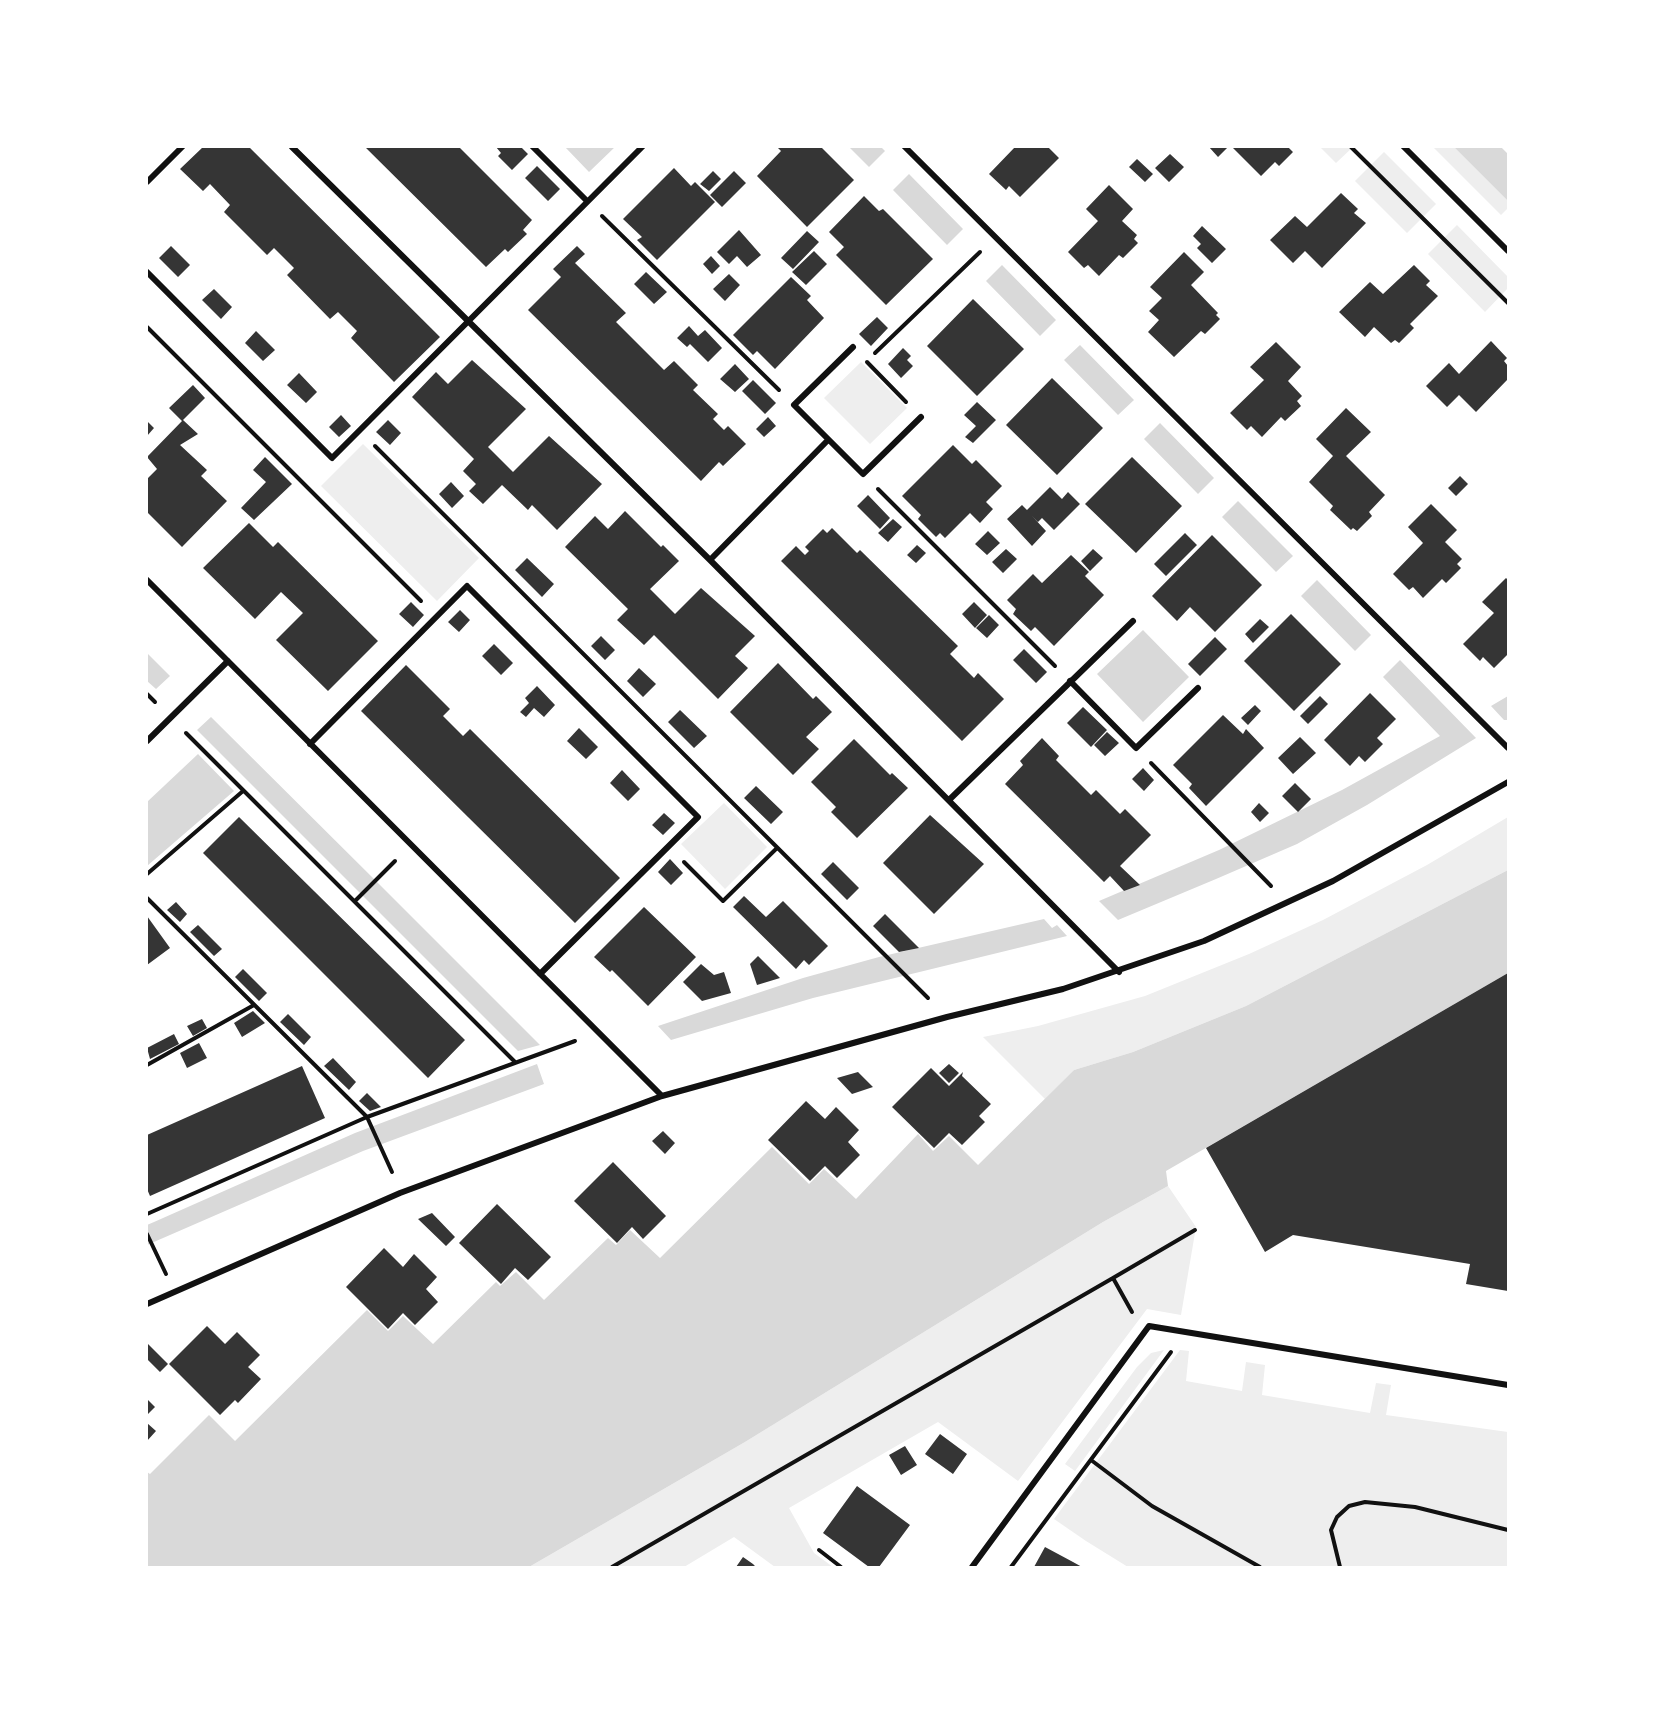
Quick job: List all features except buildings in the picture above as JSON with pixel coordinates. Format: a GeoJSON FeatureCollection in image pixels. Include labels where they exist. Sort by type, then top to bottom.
{"type":"FeatureCollection","features":[{"type":"Feature","properties":{"kind":"street"},"geometry":{"type":"LineString","coordinates":[[147,182],[182,147]]}},
{"type":"Feature","properties":{"kind":"street"},"geometry":{"type":"LineString","coordinates":[[292,147],[710,560],[1119,972]]}},
{"type":"Feature","properties":{"kind":"street"},"geometry":{"type":"LineString","coordinates":[[533,147],[587,201]]}},
{"type":"Feature","properties":{"kind":"street"},"geometry":{"type":"LineString","coordinates":[[147,272],[332,458],[642,147]]}},
{"type":"Feature","properties":{"kind":"street"},"geometry":{"type":"LineString","coordinates":[[905,147],[1508,748]]}},
{"type":"Feature","properties":{"kind":"street"},"geometry":{"type":"LineString","coordinates":[[1404,147],[1508,251]]}},
{"type":"Feature","properties":{"kind":"street"},"geometry":{"type":"LineString","coordinates":[[853,347],[794,405],[862,474],[921,417]]}},
{"type":"Feature","properties":{"kind":"street"},"geometry":{"type":"LineString","coordinates":[[710,560],[828,440]]}},
{"type":"Feature","properties":{"kind":"street"},"geometry":{"type":"LineString","coordinates":[[147,580],[662,1096]]}},
{"type":"Feature","properties":{"kind":"street"},"geometry":{"type":"LineString","coordinates":[[310,744],[467,586],[698,817],[540,974]]}},
{"type":"Feature","properties":{"kind":"street"},"geometry":{"type":"LineString","coordinates":[[949,800],[1133,621]]}},
{"type":"Feature","properties":{"kind":"street"},"geometry":{"type":"LineString","coordinates":[[147,741],[228,661]]}},
{"type":"Feature","properties":{"kind":"street"},"geometry":{"type":"LineString","coordinates":[[1070,681],[1136,748],[1198,688]]}},
{"type":"Feature","properties":{"kind":"street"},"geometry":{"type":"LineString","coordinates":[[147,1305],[174,1291],[400,1193],[662,1096],[947,1017],[1063,989],[1119,972],[1204,941],[1288,904],[1381,856],[1508,782]]}},
{"type":"Feature","properties":{"kind":"street"},"geometry":{"type":"LineString","coordinates":[[972,1567],[1149,1326],[1508,1385]]}},
{"type":"Feature","properties":{"kind":"path"},"geometry":{"type":"LineString","coordinates":[[1351,147],[1508,303]]}},
{"type":"Feature","properties":{"kind":"path"},"geometry":{"type":"LineString","coordinates":[[587,201],[794,405]]}},
{"type":"Feature","properties":{"kind":"path"},"geometry":{"type":"LineString","coordinates":[[921,417],[866,362],[995,237]]}},
{"type":"Feature","properties":{"kind":"path"},"geometry":{"type":"LineString","coordinates":[[147,327],[437,616]]}},
{"type":"Feature","properties":{"kind":"path"},"geometry":{"type":"LineString","coordinates":[[359,431],[947,1017]]}},
{"type":"Feature","properties":{"kind":"path"},"geometry":{"type":"LineString","coordinates":[[862,474],[1070,681]]}},
{"type":"Feature","properties":{"kind":"path"},"geometry":{"type":"LineString","coordinates":[[147,694],[515,1062]]}},
{"type":"Feature","properties":{"kind":"path"},"geometry":{"type":"LineString","coordinates":[[1136,748],[1250,864]]}},
{"type":"Feature","properties":{"kind":"path"},"geometry":{"type":"LineString","coordinates":[[147,874],[243,791]]}},
{"type":"Feature","properties":{"kind":"path"},"geometry":{"type":"LineString","coordinates":[[355,901],[411,845]]}},
{"type":"Feature","properties":{"kind":"path"},"geometry":{"type":"LineString","coordinates":[[669,846],[723,901],[777,848]]}},
{"type":"Feature","properties":{"kind":"path"},"geometry":{"type":"LineString","coordinates":[[147,898],[367,1118],[400,1193]]}},
{"type":"Feature","properties":{"kind":"path"},"geometry":{"type":"LineString","coordinates":[[147,1065],[255,1005]]}},
{"type":"Feature","properties":{"kind":"path"},"geometry":{"type":"LineString","coordinates":[[147,1214],[367,1118],[598,1032]]}},
{"type":"Feature","properties":{"kind":"path"},"geometry":{"type":"LineString","coordinates":[[612,1567],[1195,1230]]}},
{"type":"Feature","properties":{"kind":"path"},"geometry":{"type":"LineString","coordinates":[[147,1234],[174,1291]]}},
{"type":"Feature","properties":{"kind":"path"},"geometry":{"type":"LineString","coordinates":[[1113,1278],[1144,1332]]}},
{"type":"Feature","properties":{"kind":"path"},"geometry":{"type":"LineString","coordinates":[[1011,1567],[1185,1332]]}},
{"type":"Feature","properties":{"kind":"path"},"geometry":{"type":"LineString","coordinates":[[1091,1461],[1152,1506],[1260,1567]]}},
{"type":"Feature","properties":{"kind":"path"},"geometry":{"type":"LineString","coordinates":[[1340,1567],[1331,1530],[1337,1517],[1349,1506],[1365,1502],[1415,1507],[1508,1530]]}},
{"type":"Feature","properties":{"kind":"path"},"geometry":{"type":"LineString","coordinates":[[819,1550],[841,1567]]}},
{"type":"Feature","properties":{"kind":"shaded area"},"geometry":{"type":"Polygon","coordinates":[[[565,147],[615,147],[589,172],[565,147]]]}},
{"type":"Feature","properties":{"kind":"shaded area"},"geometry":{"type":"Polygon","coordinates":[[[849,147],[881,147],[885,151],[869,167],[849,147]]]}},
{"type":"Feature","properties":{"kind":"shaded area"},"geometry":{"type":"Polygon","coordinates":[[[1320,147],[1353,147],[1336,163],[1320,147]]]}},
{"type":"Feature","properties":{"kind":"shaded area"},"geometry":{"type":"Polygon","coordinates":[[[1433,147],[1454,147],[1508,201],[1508,208],[1501,215],[1433,147]]]}},
{"type":"Feature","properties":{"kind":"shaded area"},"geometry":{"type":"Polygon","coordinates":[[[1454,147],[1501,147],[1508,154],[1508,201],[1454,147]]]}},
{"type":"Feature","properties":{"kind":"shaded area"},"geometry":{"type":"Polygon","coordinates":[[[1384,152],[1436,204],[1407,233],[1355,181],[1384,152]]]}},
{"type":"Feature","properties":{"kind":"shaded area"},"geometry":{"type":"Polygon","coordinates":[[[909,174],[963,229],[947,245],[893,190],[909,174]]]}},
{"type":"Feature","properties":{"kind":"shaded area"},"geometry":{"type":"Polygon","coordinates":[[[1457,225],[1508,277],[1508,288],[1485,312],[1428,254],[1457,225]]]}},
{"type":"Feature","properties":{"kind":"shaded area"},"geometry":{"type":"Polygon","coordinates":[[[1002,265],[1056,320],[1040,336],[986,281],[1002,265]]]}},
{"type":"Feature","properties":{"kind":"shaded area"},"geometry":{"type":"Polygon","coordinates":[[[1080,345],[1134,400],[1118,415],[1064,360],[1080,345]]]}},
{"type":"Feature","properties":{"kind":"shaded area"},"geometry":{"type":"Polygon","coordinates":[[[861,362],[907,408],[870,444],[824,398],[861,362]]]}},
{"type":"Feature","properties":{"kind":"shaded area"},"geometry":{"type":"Polygon","coordinates":[[[1160,423],[1214,478],[1198,494],[1144,439],[1160,423]]]}},
{"type":"Feature","properties":{"kind":"shaded area"},"geometry":{"type":"Polygon","coordinates":[[[363,444],[479,558],[437,601],[321,486],[363,444]]]}},
{"type":"Feature","properties":{"kind":"shaded area"},"geometry":{"type":"Polygon","coordinates":[[[1238,501],[1293,556],[1276,572],[1222,517],[1238,501]]]}},
{"type":"Feature","properties":{"kind":"shaded area"},"geometry":{"type":"Polygon","coordinates":[[[1317,580],[1371,635],[1355,651],[1301,596],[1317,580]]]}},
{"type":"Feature","properties":{"kind":"shaded area"},"geometry":{"type":"Polygon","coordinates":[[[1143,630],[1189,677],[1143,722],[1097,674],[1143,630]]]}},
{"type":"Feature","properties":{"kind":"shaded area"},"geometry":{"type":"Polygon","coordinates":[[[147,653],[170,676],[156,689],[147,681],[147,653]]]}},
{"type":"Feature","properties":{"kind":"shaded area"},"geometry":{"type":"Polygon","coordinates":[[[1400,660],[1476,738],[1367,805],[1297,844],[1118,920],[1099,901],[1219,850],[1342,790],[1440,736],[1383,677],[1400,660]]]}},
{"type":"Feature","properties":{"kind":"shaded area"},"geometry":{"type":"Polygon","coordinates":[[[1508,696],[1508,720],[1504,720],[1491,706],[1508,696]]]}},
{"type":"Feature","properties":{"kind":"shaded area"},"geometry":{"type":"Polygon","coordinates":[[[211,717],[540,1045],[518,1051],[197,730],[211,717]]]}},
{"type":"Feature","properties":{"kind":"shaded area"},"geometry":{"type":"Polygon","coordinates":[[[198,754],[234,791],[147,866],[147,802],[198,754]]]}},
{"type":"Feature","properties":{"kind":"shaded area"},"geometry":{"type":"Polygon","coordinates":[[[724,803],[767,847],[725,889],[681,844],[724,803]]]}},
{"type":"Feature","properties":{"kind":"shaded area"},"geometry":{"type":"Polygon","coordinates":[[[1508,817],[1508,870],[1246,1006],[1133,1052],[1074,1070],[1045,1099],[983,1037],[1038,1026],[1145,996],[1249,954],[1323,920],[1427,865],[1508,817]]]}},
{"type":"Feature","properties":{"kind":"shaded area"},"geometry":{"type":"Polygon","coordinates":[[[1508,870],[1508,973],[1166,1171],[1168,1186],[1103,1222],[745,1442],[529,1567],[147,1567],[147,1472],[150,1474],[209,1415],[235,1441],[367,1310],[388,1331],[403,1316],[433,1344],[496,1282],[500,1286],[516,1272],[544,1300],[608,1238],[616,1245],[630,1230],[660,1258],[772,1147],[809,1184],[824,1169],[856,1199],[918,1134],[933,1151],[949,1136],[978,1165],[1074,1070],[1133,1052],[1246,1006],[1508,870]]]}},
{"type":"Feature","properties":{"kind":"shaded area"},"geometry":{"type":"Polygon","coordinates":[[[1044,919],[1052,928],[1057,925],[1067,936],[813,998],[671,1040],[658,1026],[803,978],[879,957],[1044,919]]]}},
{"type":"Feature","properties":{"kind":"shaded area"},"geometry":{"type":"Polygon","coordinates":[[[537,1064],[544,1084],[363,1151],[147,1245],[147,1225],[355,1133],[537,1064]]]}},
{"type":"Feature","properties":{"kind":"shaded area"},"geometry":{"type":"Polygon","coordinates":[[[1168,1186],[1196,1227],[1181,1315],[1147,1309],[1018,1481],[938,1422],[789,1508],[814,1553],[833,1567],[775,1567],[734,1537],[684,1567],[529,1567],[745,1442],[1103,1222],[1168,1186]]]}},
{"type":"Feature","properties":{"kind":"shaded area"},"geometry":{"type":"Polygon","coordinates":[[[1164,1350],[1075,1471],[1065,1464],[1137,1367],[1151,1353],[1164,1350]]]}},
{"type":"Feature","properties":{"kind":"shaded area"},"geometry":{"type":"Polygon","coordinates":[[[1180,1350],[1189,1351],[1186,1381],[1242,1391],[1246,1362],[1265,1365],[1262,1395],[1370,1413],[1376,1383],[1391,1385],[1386,1415],[1508,1432],[1508,1567],[1128,1567],[1086,1541],[1054,1519],[1180,1350]]]}}]}
